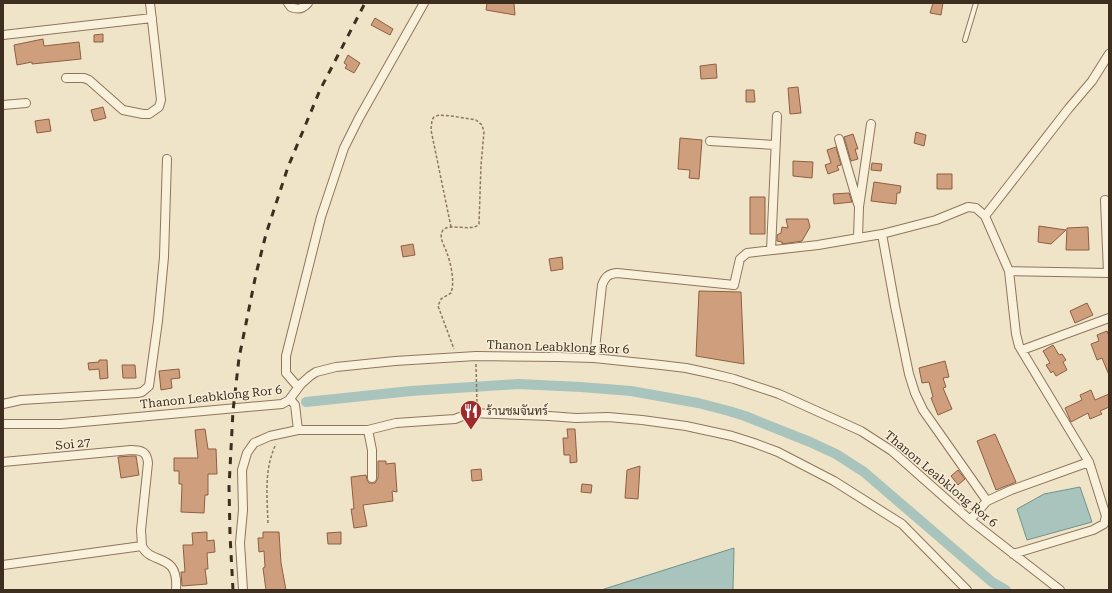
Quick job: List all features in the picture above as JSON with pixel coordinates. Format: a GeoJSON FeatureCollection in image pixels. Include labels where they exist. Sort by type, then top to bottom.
{"type":"FeatureCollection","features":[{"type":"Feature","properties":{"kind":"street"},"geometry":{"type":"LineString","coordinates":[[66,78],[84,78],[89,80],[123,110],[146,115],[155,111],[160,106],[161,100],[150,3]]}},
{"type":"Feature","properties":{"kind":"street"},"geometry":{"type":"LineString","coordinates":[[288,3],[291,7],[298,9],[304,7],[308,3]]}},
{"type":"Feature","properties":{"kind":"street"},"geometry":{"type":"LineString","coordinates":[[298,387],[286,373],[286,356],[321,217],[332,182],[344,148],[359,118],[424,3]]}},
{"type":"Feature","properties":{"kind":"street"},"geometry":{"type":"LineString","coordinates":[[3,35],[152,18]]}},
{"type":"Feature","properties":{"kind":"street"},"geometry":{"type":"LineString","coordinates":[[985,216],[1069,108],[1092,81],[1109,54]]}},
{"type":"Feature","properties":{"kind":"street"},"geometry":{"type":"LineString","coordinates":[[3,105],[26,103]]}},
{"type":"Feature","properties":{"kind":"street"},"geometry":{"type":"LineString","coordinates":[[771,250],[776,116]]}},
{"type":"Feature","properties":{"kind":"street"},"geometry":{"type":"LineString","coordinates":[[858,238],[859,207],[871,124]]}},
{"type":"Feature","properties":{"kind":"street"},"geometry":{"type":"LineString","coordinates":[[839,139],[859,207]]}},
{"type":"Feature","properties":{"kind":"street"},"geometry":{"type":"LineString","coordinates":[[710,141],[774,145]]}},
{"type":"Feature","properties":{"kind":"street"},"geometry":{"type":"LineString","coordinates":[[3,404],[20,400],[137,393],[142,392],[149,386],[158,321],[164,257],[167,160]]}},
{"type":"Feature","properties":{"kind":"street"},"geometry":{"type":"LineString","coordinates":[[1010,271],[1108,273],[1105,200]]}},
{"type":"Feature","properties":{"kind":"street"},"geometry":{"type":"LineString","coordinates":[[594,358],[602,285],[604,280],[611,274],[617,273],[734,286],[739,262],[742,256],[750,252],[818,245],[882,234],[936,220],[968,207],[976,208],[985,216],[1010,271],[1017,338],[1022,350],[1089,462],[1106,516],[1104,524],[1093,530],[1013,554]]}},
{"type":"Feature","properties":{"kind":"street"},"geometry":{"type":"LineString","coordinates":[[882,234],[900,335],[915,393],[923,410],[988,501]]}},
{"type":"Feature","properties":{"kind":"street"},"geometry":{"type":"LineString","coordinates":[[1022,350],[1109,318]]}},
{"type":"Feature","properties":{"kind":"street","name":"Thanon Leabklong Ror 6"},"geometry":{"type":"LineString","coordinates":[[3,424],[61,424],[277,405],[286,403],[298,387],[310,376],[325,370],[375,362],[476,356],[594,358],[686,368],[760,387],[802,403],[861,431],[896,455],[970,520],[1060,590]]}},
{"type":"Feature","properties":{"kind":"street"},"geometry":{"type":"LineString","coordinates":[[290,399],[295,405],[298,430]]}},
{"type":"Feature","properties":{"kind":"street"},"geometry":{"type":"LineString","coordinates":[[243,590],[240,543],[243,510],[242,473],[244,459],[254,443],[263,439],[298,430],[368,430],[396,423],[455,419],[470,413],[576,418],[625,418],[686,426],[732,436],[760,445],[806,466],[834,481],[902,524],[967,590]]}},
{"type":"Feature","properties":{"kind":"street"},"geometry":{"type":"LineString","coordinates":[[368,430],[372,450],[372,478]]}},
{"type":"Feature","properties":{"kind":"street","name":"Soi 27"},"geometry":{"type":"LineString","coordinates":[[3,462],[131,450],[139,450],[145,453],[148,467],[141,530],[142,546]]}},
{"type":"Feature","properties":{"kind":"street"},"geometry":{"type":"LineString","coordinates":[[970,520],[988,501],[1011,490],[1089,462]]}},
{"type":"Feature","properties":{"kind":"street"},"geometry":{"type":"LineString","coordinates":[[3,565],[142,546],[148,554],[163,559],[170,565],[175,576],[176,590]]}},
{"type":"Feature","properties":{"kind":"lane"},"geometry":{"type":"LineString","coordinates":[[965,40],[976,3]]}},
{"type":"Feature","properties":{"kind":"path"},"geometry":{"type":"LineString","coordinates":[[451,227],[431,130],[432,120],[434,117],[439,115],[458,116],[478,121],[482,125],[484,132],[481,165],[479,224],[474,227],[451,227],[443,230],[441,236],[450,261],[452,291],[441,299],[438,306],[453,345],[455,357]]}},
{"type":"Feature","properties":{"kind":"path"},"geometry":{"type":"LineString","coordinates":[[476,356],[477,395]]}},
{"type":"Feature","properties":{"kind":"path"},"geometry":{"type":"LineString","coordinates":[[268,523],[268,466],[272,452],[282,434]]}},
{"type":"Feature","properties":{"kind":"water"},"geometry":{"type":"Polygon","coordinates":[[[1080,487],[1092,522],[1027,540],[1017,509],[1044,494],[1080,487]]]}},
{"type":"Feature","properties":{"kind":"water"},"geometry":{"type":"Polygon","coordinates":[[[734,548],[733,590],[601,590],[734,548]]]}},
{"type":"Feature","properties":{"kind":"building"},"geometry":{"type":"Polygon","coordinates":[[[487,3],[514,3],[515,15],[486,10],[487,3]]]}},
{"type":"Feature","properties":{"kind":"building"},"geometry":{"type":"Polygon","coordinates":[[[933,3],[943,3],[941,15],[930,13],[933,3]]]}},
{"type":"Feature","properties":{"kind":"building"},"geometry":{"type":"Polygon","coordinates":[[[375,18],[393,29],[390,35],[371,25],[375,18]]]}},
{"type":"Feature","properties":{"kind":"building"},"geometry":{"type":"Polygon","coordinates":[[[103,34],[103,42],[94,42],[94,35],[103,34]]]}},
{"type":"Feature","properties":{"kind":"building"},"geometry":{"type":"Polygon","coordinates":[[[43,39],[44,46],[79,42],[81,59],[32,64],[32,62],[17,65],[14,45],[43,39]]]}},
{"type":"Feature","properties":{"kind":"building"},"geometry":{"type":"Polygon","coordinates":[[[348,55],[360,63],[354,73],[345,68],[347,65],[344,63],[348,55]]]}},
{"type":"Feature","properties":{"kind":"building"},"geometry":{"type":"Polygon","coordinates":[[[716,64],[717,78],[701,79],[700,66],[716,64]]]}},
{"type":"Feature","properties":{"kind":"building"},"geometry":{"type":"Polygon","coordinates":[[[798,87],[801,113],[790,114],[788,88],[798,87]]]}},
{"type":"Feature","properties":{"kind":"building"},"geometry":{"type":"Polygon","coordinates":[[[746,90],[754,90],[755,102],[746,102],[746,90]]]}},
{"type":"Feature","properties":{"kind":"building"},"geometry":{"type":"Polygon","coordinates":[[[103,107],[106,118],[94,121],[91,110],[103,107]]]}},
{"type":"Feature","properties":{"kind":"building"},"geometry":{"type":"Polygon","coordinates":[[[49,119],[51,131],[37,133],[35,121],[49,119]]]}},
{"type":"Feature","properties":{"kind":"building"},"geometry":{"type":"Polygon","coordinates":[[[916,132],[926,135],[924,146],[914,143],[916,132]]]}},
{"type":"Feature","properties":{"kind":"building"},"geometry":{"type":"Polygon","coordinates":[[[853,134],[858,149],[855,149],[858,159],[851,161],[844,137],[853,134]]]}},
{"type":"Feature","properties":{"kind":"building"},"geometry":{"type":"Polygon","coordinates":[[[680,138],[702,140],[699,179],[689,178],[690,170],[678,169],[680,138]]]}},
{"type":"Feature","properties":{"kind":"building"},"geometry":{"type":"Polygon","coordinates":[[[836,147],[841,165],[837,166],[839,170],[828,174],[825,165],[831,163],[827,150],[836,147]]]}},
{"type":"Feature","properties":{"kind":"building"},"geometry":{"type":"Polygon","coordinates":[[[793,161],[813,162],[812,178],[793,176],[793,161]]]}},
{"type":"Feature","properties":{"kind":"building"},"geometry":{"type":"Polygon","coordinates":[[[872,163],[882,164],[881,171],[871,170],[872,163]]]}},
{"type":"Feature","properties":{"kind":"building"},"geometry":{"type":"Polygon","coordinates":[[[937,174],[952,174],[952,189],[937,189],[937,174]]]}},
{"type":"Feature","properties":{"kind":"building"},"geometry":{"type":"Polygon","coordinates":[[[874,182],[901,186],[900,193],[897,193],[896,204],[871,201],[874,182]]]}},
{"type":"Feature","properties":{"kind":"building"},"geometry":{"type":"Polygon","coordinates":[[[849,193],[852,202],[834,204],[833,194],[849,193]]]}},
{"type":"Feature","properties":{"kind":"building"},"geometry":{"type":"Polygon","coordinates":[[[750,197],[765,197],[765,234],[750,234],[750,197]]]}},
{"type":"Feature","properties":{"kind":"building"},"geometry":{"type":"Polygon","coordinates":[[[786,219],[808,219],[810,227],[802,241],[782,244],[782,242],[777,241],[777,235],[781,233],[782,227],[788,228],[786,219]]]}},
{"type":"Feature","properties":{"kind":"building"},"geometry":{"type":"Polygon","coordinates":[[[1039,226],[1066,230],[1051,244],[1038,242],[1039,226]]]}},
{"type":"Feature","properties":{"kind":"building"},"geometry":{"type":"Polygon","coordinates":[[[1088,227],[1089,250],[1066,250],[1067,228],[1088,227]]]}},
{"type":"Feature","properties":{"kind":"building"},"geometry":{"type":"Polygon","coordinates":[[[413,244],[415,255],[403,257],[401,246],[413,244]]]}},
{"type":"Feature","properties":{"kind":"building"},"geometry":{"type":"Polygon","coordinates":[[[562,257],[563,269],[551,271],[549,259],[562,257]]]}},
{"type":"Feature","properties":{"kind":"building"},"geometry":{"type":"Polygon","coordinates":[[[699,291],[741,292],[744,364],[696,356],[699,291]]]}},
{"type":"Feature","properties":{"kind":"building"},"geometry":{"type":"Polygon","coordinates":[[[1087,303],[1093,315],[1075,323],[1070,311],[1087,303]]]}},
{"type":"Feature","properties":{"kind":"building"},"geometry":{"type":"Polygon","coordinates":[[[1107,331],[1109,336],[1109,375],[1102,358],[1097,360],[1091,344],[1099,341],[1097,335],[1107,331]]]}},
{"type":"Feature","properties":{"kind":"building"},"geometry":{"type":"Polygon","coordinates":[[[1053,345],[1059,355],[1062,354],[1066,360],[1063,362],[1067,370],[1056,376],[1053,371],[1051,373],[1046,365],[1050,363],[1043,351],[1053,345]]]}},
{"type":"Feature","properties":{"kind":"building"},"geometry":{"type":"Polygon","coordinates":[[[99,360],[107,360],[108,378],[100,379],[99,369],[89,370],[88,363],[99,362],[99,360]]]}},
{"type":"Feature","properties":{"kind":"building"},"geometry":{"type":"Polygon","coordinates":[[[945,361],[949,377],[943,378],[946,387],[943,388],[952,409],[938,415],[931,398],[933,397],[929,382],[922,383],[919,368],[945,361]]]}},
{"type":"Feature","properties":{"kind":"building"},"geometry":{"type":"Polygon","coordinates":[[[122,365],[135,365],[136,378],[123,378],[122,365]]]}},
{"type":"Feature","properties":{"kind":"building"},"geometry":{"type":"Polygon","coordinates":[[[179,369],[180,378],[171,379],[172,388],[161,390],[159,371],[179,369]]]}},
{"type":"Feature","properties":{"kind":"building"},"geometry":{"type":"Polygon","coordinates":[[[1091,390],[1095,400],[1109,394],[1109,407],[1100,411],[1102,414],[1090,419],[1088,413],[1071,422],[1065,408],[1082,400],[1080,395],[1091,390]]]}},
{"type":"Feature","properties":{"kind":"building"},"geometry":{"type":"Polygon","coordinates":[[[205,429],[208,449],[216,449],[217,474],[208,474],[208,495],[205,495],[204,513],[181,512],[182,484],[179,484],[179,471],[174,471],[174,458],[198,458],[195,430],[205,429]]]}},
{"type":"Feature","properties":{"kind":"building"},"geometry":{"type":"Polygon","coordinates":[[[567,429],[575,429],[577,462],[570,463],[570,455],[564,455],[563,438],[568,438],[567,429]]]}},
{"type":"Feature","properties":{"kind":"building"},"geometry":{"type":"Polygon","coordinates":[[[995,434],[1016,482],[996,490],[977,441],[995,434]]]}},
{"type":"Feature","properties":{"kind":"building"},"geometry":{"type":"Polygon","coordinates":[[[136,456],[139,475],[121,478],[118,457],[136,456]]]}},
{"type":"Feature","properties":{"kind":"building"},"geometry":{"type":"Polygon","coordinates":[[[378,461],[386,461],[386,464],[395,463],[397,492],[392,491],[393,501],[363,505],[367,526],[354,528],[351,509],[354,509],[351,477],[366,475],[369,483],[375,483],[378,478],[378,461]]]}},
{"type":"Feature","properties":{"kind":"building"},"geometry":{"type":"Polygon","coordinates":[[[640,466],[638,499],[625,498],[627,470],[640,466]]]}},
{"type":"Feature","properties":{"kind":"building"},"geometry":{"type":"Polygon","coordinates":[[[481,469],[482,480],[472,481],[471,470],[481,469]]]}},
{"type":"Feature","properties":{"kind":"building"},"geometry":{"type":"Polygon","coordinates":[[[958,470],[965,479],[958,485],[951,476],[958,470]]]}},
{"type":"Feature","properties":{"kind":"building"},"geometry":{"type":"Polygon","coordinates":[[[582,484],[592,485],[591,493],[581,492],[582,484]]]}},
{"type":"Feature","properties":{"kind":"building"},"geometry":{"type":"Polygon","coordinates":[[[207,532],[207,541],[214,540],[215,552],[207,553],[208,569],[205,569],[207,584],[182,586],[181,572],[185,572],[183,545],[193,545],[192,533],[207,532]]]}},
{"type":"Feature","properties":{"kind":"building"},"geometry":{"type":"Polygon","coordinates":[[[263,532],[279,532],[281,563],[286,590],[266,590],[263,568],[265,567],[264,551],[259,552],[258,538],[263,538],[263,532]]]}},
{"type":"Feature","properties":{"kind":"building"},"geometry":{"type":"Polygon","coordinates":[[[341,532],[341,544],[328,544],[327,533],[341,532]]]}},
{"type":"Feature","properties":{"kind":"waterway"},"geometry":{"type":"LineString","coordinates":[[306,402],[411,391],[518,384],[631,391],[698,403],[729,411],[810,442],[836,454],[864,472],[992,582],[1006,590]]}},
{"type":"Feature","properties":{"kind":"railway"},"geometry":{"type":"LineString","coordinates":[[233,590],[229,487],[233,411],[239,358],[256,274],[266,234],[288,167],[320,90],[365,3]]}},
{"type":"Feature","properties":{"kind":"place","name":"ร้านชมจันทร์"},"geometry":{"type":"Point","coordinates":[471,430]}}]}
